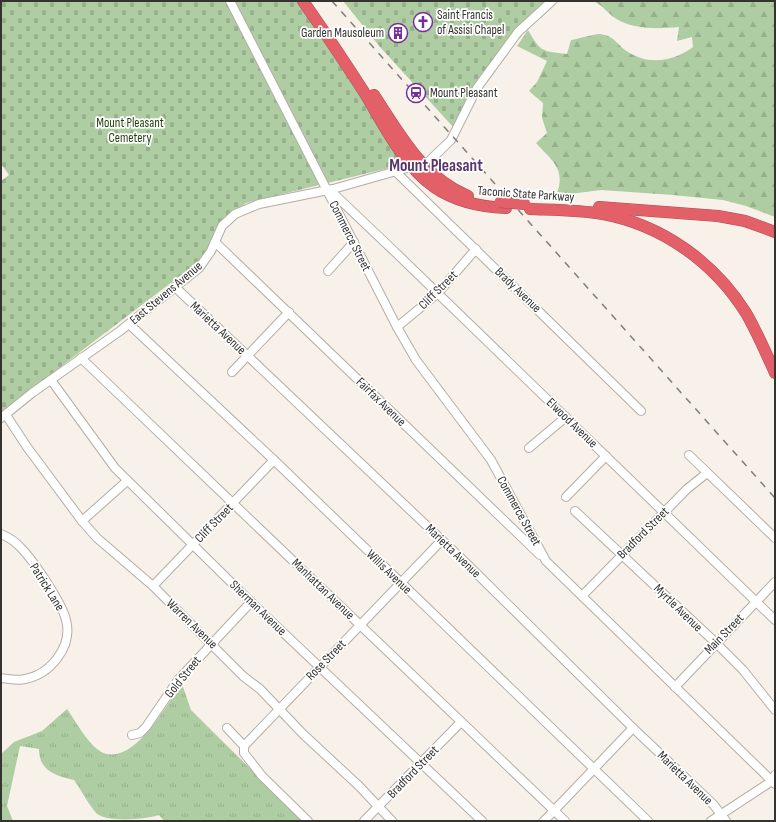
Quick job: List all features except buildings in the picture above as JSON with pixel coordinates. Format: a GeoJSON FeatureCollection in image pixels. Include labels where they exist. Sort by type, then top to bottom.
{"type":"FeatureCollection","features":[{"type":"Feature","properties":{"kind":"highway","name":"Taconic State Parkway"},"geometry":{"type":"LineString","coordinates":[[303,1],[333,43],[397,146],[418,165],[459,192],[503,205],[718,216],[745,221],[775,232]]}},
{"type":"Feature","properties":{"kind":"highway","name":"Taconic State Parkway"},"geometry":{"type":"LineString","coordinates":[[310,1],[405,142],[418,165]]}},
{"type":"Feature","properties":{"kind":"highway","name":"Taconic State Parkway"},"geometry":{"type":"LineString","coordinates":[[528,206],[613,216],[648,228],[680,245],[708,267],[735,297],[751,323],[775,373]]}},
{"type":"Feature","properties":{"kind":"street","name":"Commerce Street"},"geometry":{"type":"LineString","coordinates":[[230,1],[397,327],[416,360],[491,460],[546,561],[675,687],[774,780]]}},
{"type":"Feature","properties":{"kind":"street"},"geometry":{"type":"LineString","coordinates":[[418,165],[446,146],[459,125],[484,77],[521,29],[552,1]]}},
{"type":"Feature","properties":{"kind":"street","name":"East Stevens Avenue"},"geometry":{"type":"LineString","coordinates":[[3,417],[51,380],[129,324],[199,268],[206,259],[222,226],[235,214],[245,208],[326,190],[418,165]]}},
{"type":"Feature","properties":{"kind":"street","name":"Brady Avenue"},"geometry":{"type":"LineString","coordinates":[[395,171],[641,411]]}},
{"type":"Feature","properties":{"kind":"street","name":"Commerce Street"},"geometry":{"type":"LineString","coordinates":[[326,190],[333,193],[368,228]]}},
{"type":"Feature","properties":{"kind":"street","name":"Elwood Avenue"},"geometry":{"type":"LineString","coordinates":[[368,228],[566,417],[775,620]]}},
{"type":"Feature","properties":{"kind":"street","name":"Fairfax Avenue"},"geometry":{"type":"LineString","coordinates":[[215,242],[546,561]]}},
{"type":"Feature","properties":{"kind":"street"},"geometry":{"type":"LineString","coordinates":[[328,270],[354,242]]}},
{"type":"Feature","properties":{"kind":"street","name":"Cliff Street"},"geometry":{"type":"LineString","coordinates":[[397,327],[437,294],[476,249]]}},
{"type":"Feature","properties":{"kind":"street","name":"Marietta Avenue"},"geometry":{"type":"LineString","coordinates":[[175,287],[442,540],[592,685],[633,728],[713,804],[724,818]]}},
{"type":"Feature","properties":{"kind":"street"},"geometry":{"type":"LineString","coordinates":[[232,372],[289,312]]}},
{"type":"Feature","properties":{"kind":"street","name":"Willis Avenue"},"geometry":{"type":"LineString","coordinates":[[129,324],[274,460],[648,821]]}},
{"type":"Feature","properties":{"kind":"street","name":"Manhattan Avenue"},"geometry":{"type":"LineString","coordinates":[[81,358],[234,503],[564,821]]}},
{"type":"Feature","properties":{"kind":"street","name":"Sherman Avenue"},"geometry":{"type":"LineString","coordinates":[[51,380],[115,468],[127,481],[251,602],[482,821]]}},
{"type":"Feature","properties":{"kind":"street","name":"Warren Avenue"},"geometry":{"type":"LineString","coordinates":[[3,417],[82,521],[97,538],[153,586],[249,682],[260,689],[302,734],[359,786],[378,808],[392,821]]}},
{"type":"Feature","properties":{"kind":"street"},"geometry":{"type":"LineString","coordinates":[[529,448],[566,417]]}},
{"type":"Feature","properties":{"kind":"street"},"geometry":{"type":"LineString","coordinates":[[689,455],[775,538]]}},
{"type":"Feature","properties":{"kind":"street"},"geometry":{"type":"LineString","coordinates":[[566,497],[606,456]]}},
{"type":"Feature","properties":{"kind":"street","name":"Cliff Street"},"geometry":{"type":"LineString","coordinates":[[153,586],[274,460]]}},
{"type":"Feature","properties":{"kind":"street","name":"Bradford Street"},"geometry":{"type":"LineString","coordinates":[[582,596],[664,512],[707,473]]}},
{"type":"Feature","properties":{"kind":"street"},"geometry":{"type":"LineString","coordinates":[[82,521],[127,481]]}},
{"type":"Feature","properties":{"kind":"street","name":"Myrtle Avenue"},"geometry":{"type":"LineString","coordinates":[[575,511],[716,643],[743,670],[774,706]]}},
{"type":"Feature","properties":{"kind":"street","name":"Patrick Lane"},"geometry":{"type":"LineString","coordinates":[[1,534],[21,547],[60,603],[67,622],[66,642],[58,659],[46,671],[25,680],[1,678]]}},
{"type":"Feature","properties":{"kind":"street","name":"Rose Street"},"geometry":{"type":"LineString","coordinates":[[244,746],[442,540]]}},
{"type":"Feature","properties":{"kind":"street","name":"Main Street"},"geometry":{"type":"LineString","coordinates":[[675,687],[775,582]]}},
{"type":"Feature","properties":{"kind":"street","name":"Gold Street"},"geometry":{"type":"LineString","coordinates":[[132,735],[140,733],[146,727],[178,680],[251,602]]}},
{"type":"Feature","properties":{"kind":"street","name":"Bradford Street"},"geometry":{"type":"LineString","coordinates":[[364,821],[461,722]]}},
{"type":"Feature","properties":{"kind":"street"},"geometry":{"type":"LineString","coordinates":[[227,728],[244,746],[244,753],[262,776],[308,821]]}},
{"type":"Feature","properties":{"kind":"street"},"geometry":{"type":"LineString","coordinates":[[544,821],[633,728]]}},
{"type":"Feature","properties":{"kind":"street"},"geometry":{"type":"LineString","coordinates":[[711,821],[724,818],[774,780]]}},
{"type":"Feature","properties":{"kind":"green space","name":"Mount Pleasant Cemetery"},"geometry":{"type":"Polygon","coordinates":[[[1,1],[297,1],[405,164],[246,203],[225,218],[201,260],[1,412],[1,181],[9,175],[1,164],[1,1]]]}},
{"type":"Feature","properties":{"kind":"green space"},"geometry":{"type":"Polygon","coordinates":[[[343,1],[547,1],[526,20],[454,128],[380,47],[343,1]]]}},
{"type":"Feature","properties":{"kind":"green space"},"geometry":{"type":"Polygon","coordinates":[[[593,1],[775,1],[775,217],[746,206],[723,200],[601,190],[562,195],[557,193],[560,177],[556,165],[536,143],[547,133],[542,118],[543,103],[529,91],[537,82],[547,61],[517,46],[528,30],[536,43],[543,49],[567,54],[571,40],[598,34],[612,38],[633,55],[651,60],[668,59],[693,47],[692,37],[677,41],[679,27],[646,28],[630,25],[615,18],[593,1]]]}},
{"type":"Feature","properties":{"kind":"green space"},"geometry":{"type":"Polygon","coordinates":[[[182,684],[191,710],[303,821],[164,821],[159,815],[126,819],[102,817],[97,814],[74,780],[61,777],[45,767],[42,763],[39,749],[20,746],[7,806],[13,821],[1,821],[1,754],[14,742],[42,731],[67,709],[84,735],[96,748],[107,754],[118,754],[130,748],[140,740],[159,717],[182,684]]]}},
{"type":"Feature","properties":{"kind":"railway"},"geometry":{"type":"LineString","coordinates":[[332,1],[775,498]]}},
{"type":"Feature","properties":{"kind":"place","name":"Saint Francis of Assisi Chapel"},"geometry":{"type":"Point","coordinates":[423,22]}},
{"type":"Feature","properties":{"kind":"place","name":"Garden Mausoleum"},"geometry":{"type":"Point","coordinates":[398,33]}},
{"type":"Feature","properties":{"kind":"place","name":"Mount Pleasant"},"geometry":{"type":"Point","coordinates":[416,93]}},
{"type":"Feature","properties":{"kind":"district","name":"Mount Pleasant"},"geometry":{"type":"Point","coordinates":[436,166]}}]}
